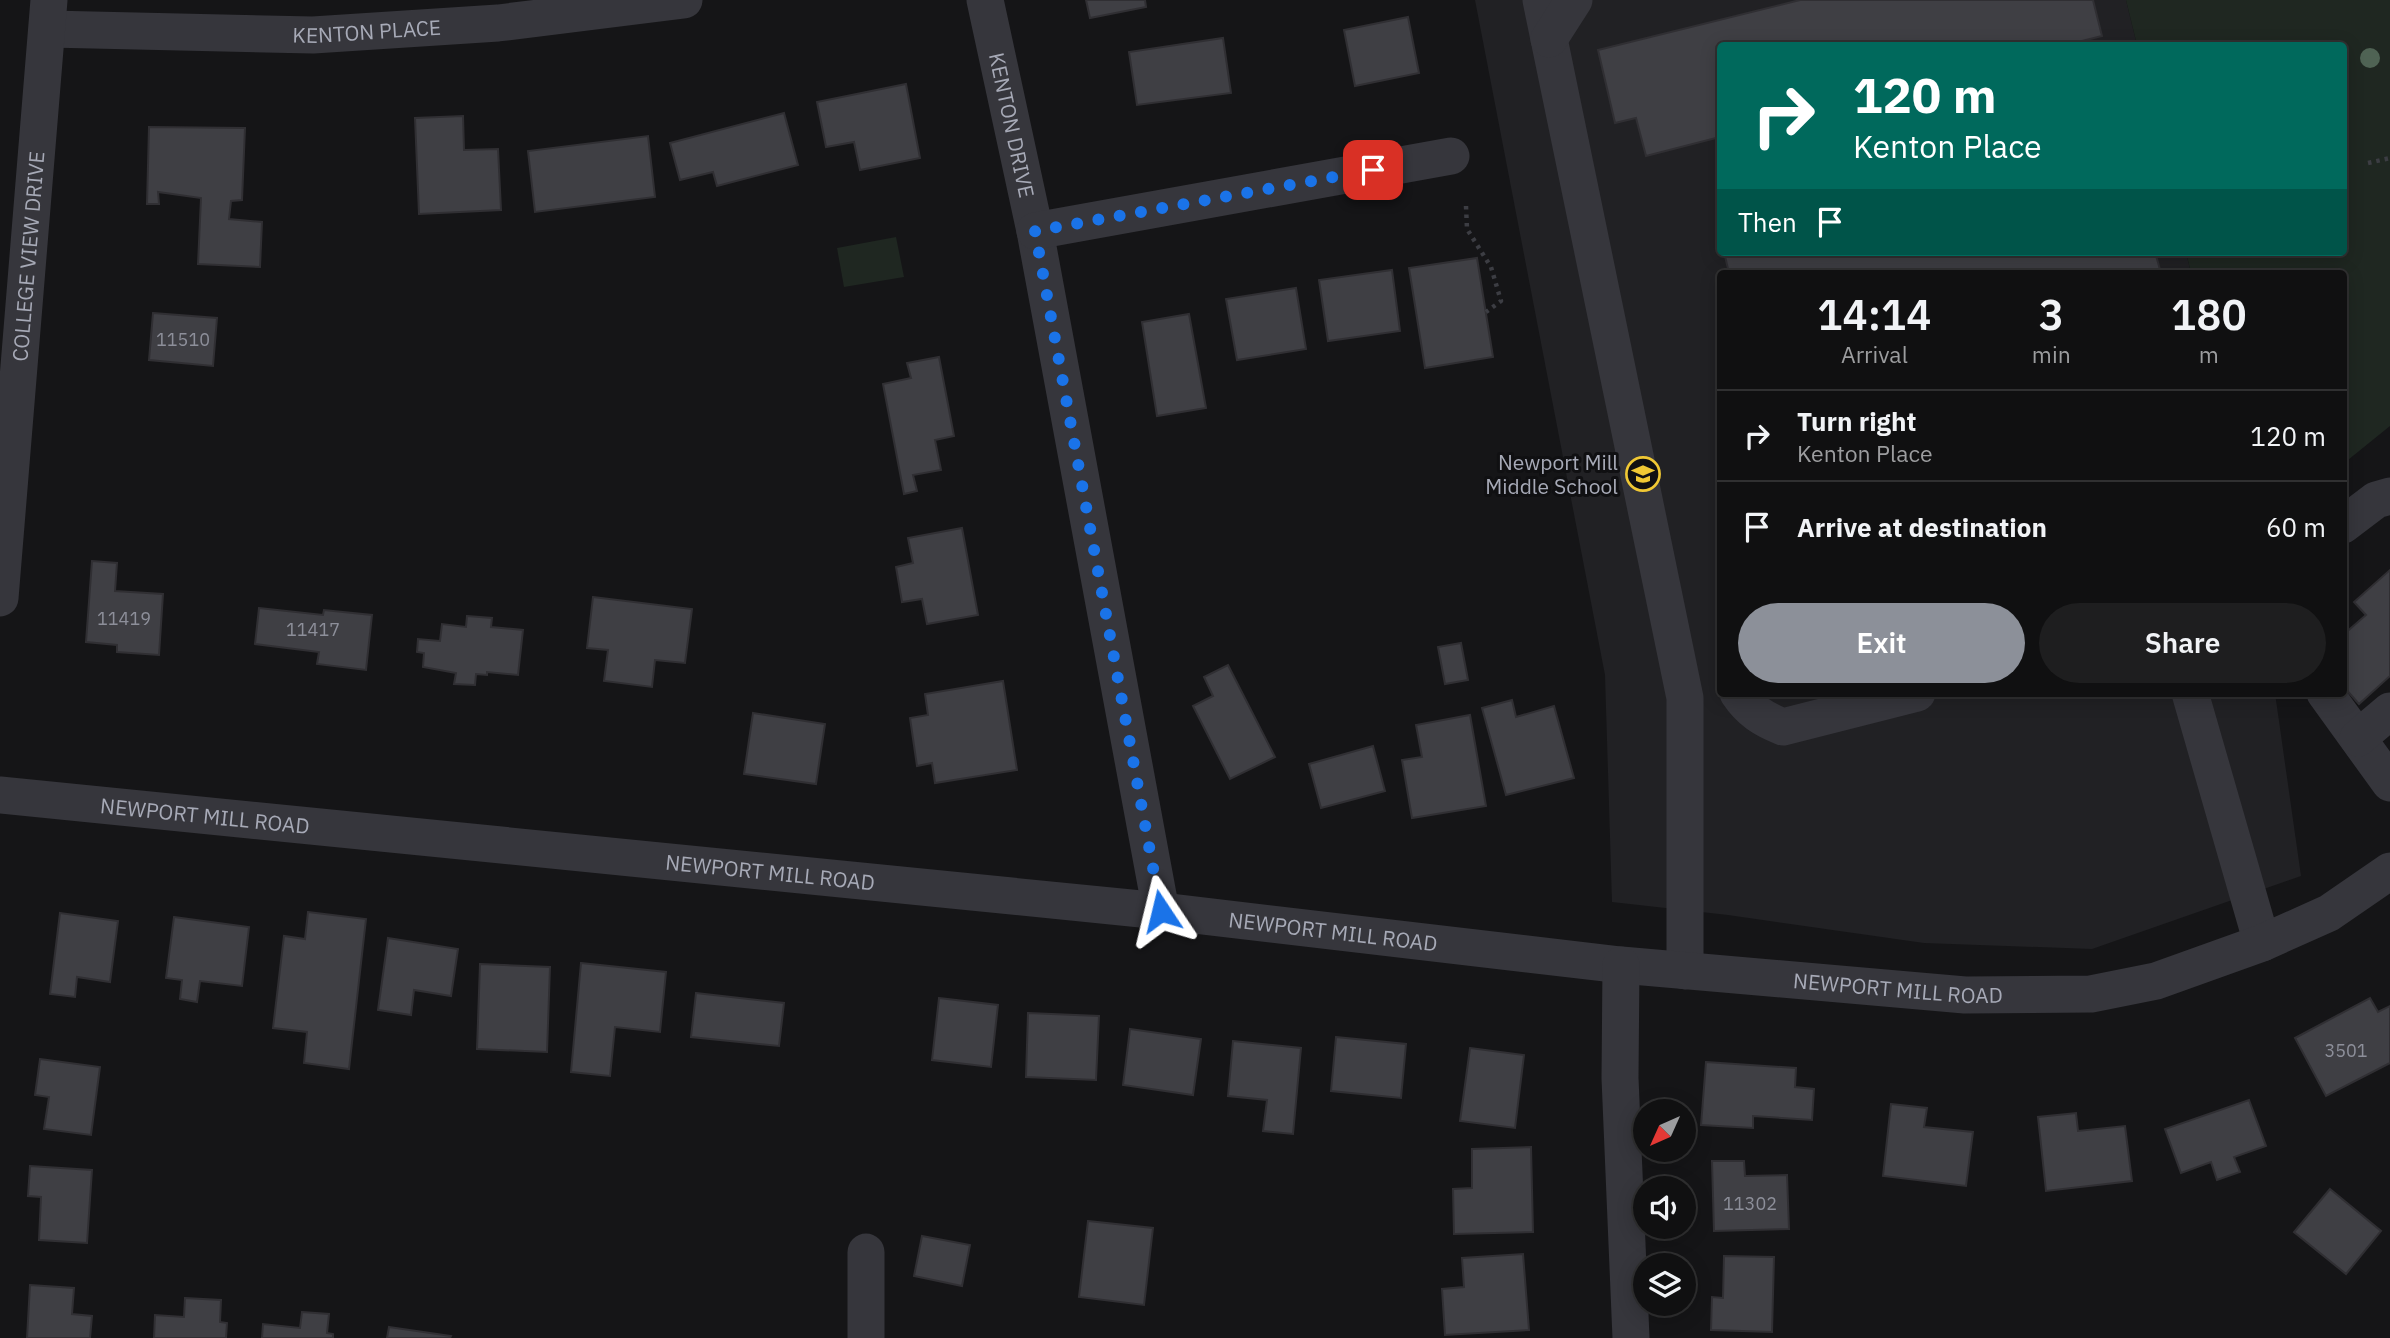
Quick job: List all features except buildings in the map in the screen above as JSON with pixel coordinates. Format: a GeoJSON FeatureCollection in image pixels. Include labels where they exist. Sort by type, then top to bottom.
{"type":"FeatureCollection","features":[{"type":"Feature","properties":{"kind":"street","name":"KENTON PLACE"},"geometry":{"type":"LineString","coordinates":[[49,14],[313,35],[498,23],[684,0]]}},
{"type":"Feature","properties":{"kind":"street","name":"KENTON DRIVE"},"geometry":{"type":"LineString","coordinates":[[985,0],[1035,231],[1161,911]]}},
{"type":"Feature","properties":{"kind":"street"},"geometry":{"type":"LineString","coordinates":[[1541,0],[1685,698],[1685,971]]}},
{"type":"Feature","properties":{"kind":"street"},"geometry":{"type":"LineString","coordinates":[[1549,39],[1574,0]]}},
{"type":"Feature","properties":{"kind":"street","name":"COLLEGE VIEW DRIVE"},"geometry":{"type":"LineString","coordinates":[[0,598],[49,14]]}},
{"type":"Feature","properties":{"kind":"street"},"geometry":{"type":"LineString","coordinates":[[1035,231],[1451,156]]}},
{"type":"Feature","properties":{"kind":"street"},"geometry":{"type":"LineString","coordinates":[[2347,522],[2376,500],[2390,496]]}},
{"type":"Feature","properties":{"kind":"street"},"geometry":{"type":"LineString","coordinates":[[1741,697],[1762,719],[1783,727],[1901,697]]}},
{"type":"Feature","properties":{"kind":"street"},"geometry":{"type":"LineString","coordinates":[[2191,697],[2262,943]]}},
{"type":"Feature","properties":{"kind":"street"},"geometry":{"type":"LineString","coordinates":[[2328,697],[2390,783]]}},
{"type":"Feature","properties":{"kind":"street"},"geometry":{"type":"LineString","coordinates":[[2358,738],[2390,711]]}},
{"type":"Feature","properties":{"kind":"street","name":"NEWPORT MILL ROAD"},"geometry":{"type":"LineString","coordinates":[[0,795],[1161,911],[1621,965],[1965,995],[2091,994],[2156,981],[2262,943],[2329,913],[2390,871]]}},
{"type":"Feature","properties":{"kind":"street"},"geometry":{"type":"LineString","coordinates":[[1621,965],[1620,1078],[1631,1338]]}},
{"type":"Feature","properties":{"kind":"street"},"geometry":{"type":"LineString","coordinates":[[866,1252],[866,1338]]}},
{"type":"Feature","properties":{"kind":"path"},"geometry":{"type":"LineString","coordinates":[[2368,163],[2390,158]]}},
{"type":"Feature","properties":{"kind":"path"},"geometry":{"type":"LineString","coordinates":[[1466,206],[1467,229],[1500,289],[1502,301],[1486,312]]}},
{"type":"Feature","properties":{"kind":"shaded area","name":"Newport Mill Middle School"},"geometry":{"type":"Polygon","coordinates":[[[1475,0],[2126,0],[2136,42],[1717,42],[1717,256],[2187,256],[2190,270],[1717,270],[1717,697],[2276,697],[2301,876],[2092,949],[1924,943],[1728,915],[1612,902],[1605,675],[1475,0]]]}},
{"type":"Feature","properties":{"kind":"shaded area"},"geometry":{"type":"Polygon","coordinates":[[[2126,0],[2390,0],[2390,426],[2347,461],[2347,270],[2190,270],[2187,256],[2347,256],[2347,42],[2136,42],[2126,0]]]}},
{"type":"Feature","properties":{"kind":"shaded area"},"geometry":{"type":"Polygon","coordinates":[[[896,237],[904,277],[844,287],[837,248],[896,237]]]}},
{"type":"Feature","properties":{"kind":"place","name":"Newport Mill Middle School"},"geometry":{"type":"Point","coordinates":[1643,474]}},
{"type":"Feature","properties":{"kind":"route"},"geometry":{"type":"LineString","coordinates":[[1161,911],[1035,231],[1373,170]]}}]}
